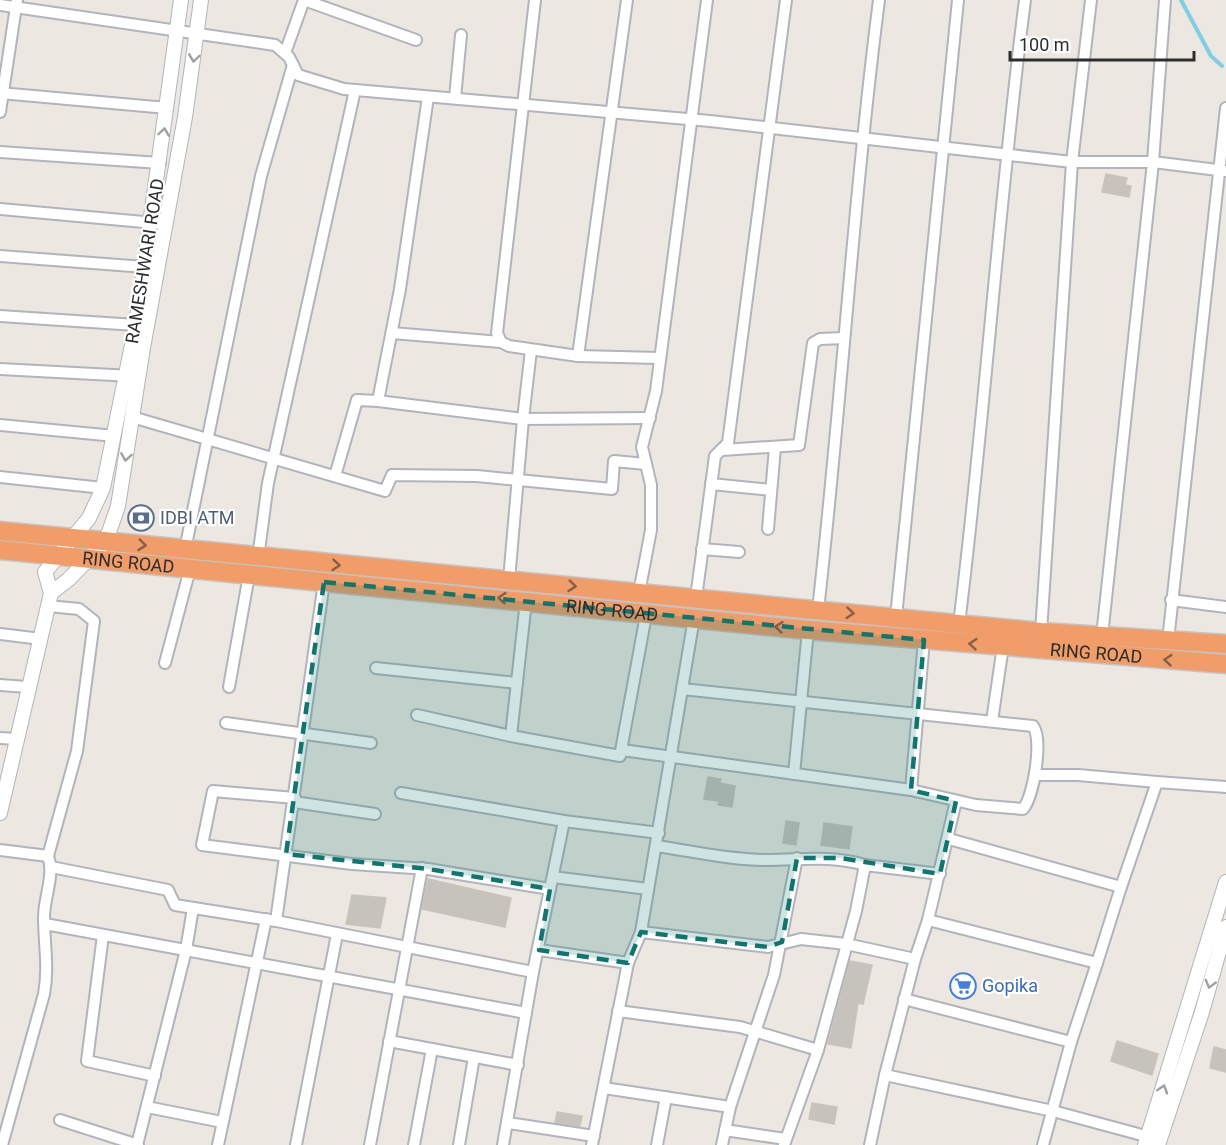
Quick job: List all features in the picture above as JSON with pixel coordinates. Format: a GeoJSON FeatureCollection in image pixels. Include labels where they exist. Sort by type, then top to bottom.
{"type":"FeatureCollection","features":[{"type":"Feature","properties":{"kind":"highway","name":"RING ROAD"},"geometry":{"type":"LineString","coordinates":[[0,531],[75,537],[258,558],[1041,632],[1226,644]]}},
{"type":"Feature","properties":{"kind":"highway","name":"RING ROAD"},"geometry":{"type":"LineString","coordinates":[[0,550],[526,601],[646,615],[1226,664]]}},
{"type":"Feature","properties":{"kind":"main road","name":"RAMESHWARI ROAD"},"geometry":{"type":"LineString","coordinates":[[50,599],[45,572],[89,518],[103,488],[132,376],[136,325],[181,0]]}},
{"type":"Feature","properties":{"kind":"main road"},"geometry":{"type":"LineString","coordinates":[[0,813],[27,687],[50,599],[106,541],[118,506],[132,417],[132,376],[166,224],[198,34],[201,0]]}},
{"type":"Feature","properties":{"kind":"main road"},"geometry":{"type":"LineString","coordinates":[[1153,1142],[1202,1012],[1217,951],[1226,882]]}},
{"type":"Feature","properties":{"kind":"main road"},"geometry":{"type":"LineString","coordinates":[[1217,951],[1226,927]]}},
{"type":"Feature","properties":{"kind":"street"},"geometry":{"type":"LineString","coordinates":[[285,53],[304,0],[416,40]]}},
{"type":"Feature","properties":{"kind":"street"},"geometry":{"type":"LineString","coordinates":[[501,342],[497,333],[525,105],[535,0]]}},
{"type":"Feature","properties":{"kind":"street"},"geometry":{"type":"LineString","coordinates":[[578,356],[614,113],[627,0]]}},
{"type":"Feature","properties":{"kind":"street"},"geometry":{"type":"LineString","coordinates":[[639,593],[651,530],[651,485],[642,447],[650,418],[660,357],[707,0]]}},
{"type":"Feature","properties":{"kind":"street"},"geometry":{"type":"LineString","coordinates":[[696,598],[715,456],[728,443],[786,0]]}},
{"type":"Feature","properties":{"kind":"street"},"geometry":{"type":"LineString","coordinates":[[818,610],[835,459],[861,138],[879,0]]}},
{"type":"Feature","properties":{"kind":"street"},"geometry":{"type":"LineString","coordinates":[[896,617],[958,0]]}},
{"type":"Feature","properties":{"kind":"street"},"geometry":{"type":"LineString","coordinates":[[959,624],[980,452],[1005,154],[1025,0]]}},
{"type":"Feature","properties":{"kind":"street"},"geometry":{"type":"LineString","coordinates":[[1041,632],[1072,162],[1091,0]]}},
{"type":"Feature","properties":{"kind":"street"},"geometry":{"type":"LineString","coordinates":[[1102,636],[1153,162],[1165,0]]}},
{"type":"Feature","properties":{"kind":"street"},"geometry":{"type":"LineString","coordinates":[[0,112],[4,56],[17,4]]}},
{"type":"Feature","properties":{"kind":"street"},"geometry":{"type":"LineString","coordinates":[[0,5],[17,4],[275,45],[285,53],[298,75],[355,90],[693,119],[1072,162],[1153,162],[1222,170]]}},
{"type":"Feature","properties":{"kind":"street"},"geometry":{"type":"LineString","coordinates":[[455,98],[460,35]]}},
{"type":"Feature","properties":{"kind":"street"},"geometry":{"type":"LineString","coordinates":[[185,550],[261,176],[293,65]]}},
{"type":"Feature","properties":{"kind":"street"},"geometry":{"type":"LineString","coordinates":[[258,558],[273,458],[355,90]]}},
{"type":"Feature","properties":{"kind":"street"},"geometry":{"type":"LineString","coordinates":[[1,93],[167,108]]}},
{"type":"Feature","properties":{"kind":"street"},"geometry":{"type":"LineString","coordinates":[[378,401],[392,333],[428,96]]}},
{"type":"Feature","properties":{"kind":"street"},"geometry":{"type":"LineString","coordinates":[[1168,641],[1222,170],[1226,108]]}},
{"type":"Feature","properties":{"kind":"street"},"geometry":{"type":"LineString","coordinates":[[0,152],[160,163]]}},
{"type":"Feature","properties":{"kind":"street"},"geometry":{"type":"LineString","coordinates":[[0,209],[166,224]]}},
{"type":"Feature","properties":{"kind":"street"},"geometry":{"type":"LineString","coordinates":[[0,256],[145,267]]}},
{"type":"Feature","properties":{"kind":"street"},"geometry":{"type":"LineString","coordinates":[[0,316],[136,325]]}},
{"type":"Feature","properties":{"kind":"street"},"geometry":{"type":"LineString","coordinates":[[392,333],[501,342],[531,350],[578,356],[660,357]]}},
{"type":"Feature","properties":{"kind":"street"},"geometry":{"type":"LineString","coordinates":[[722,450],[799,445],[813,343],[820,339],[844,338]]}},
{"type":"Feature","properties":{"kind":"street"},"geometry":{"type":"LineString","coordinates":[[509,580],[531,350]]}},
{"type":"Feature","properties":{"kind":"street"},"geometry":{"type":"LineString","coordinates":[[0,369],[132,376]]}},
{"type":"Feature","properties":{"kind":"street"},"geometry":{"type":"LineString","coordinates":[[335,476],[357,400],[523,419],[650,418]]}},
{"type":"Feature","properties":{"kind":"street"},"geometry":{"type":"LineString","coordinates":[[132,417],[385,491],[392,475],[466,476],[612,489],[614,461],[646,464]]}},
{"type":"Feature","properties":{"kind":"street"},"geometry":{"type":"LineString","coordinates":[[0,425],[115,436]]}},
{"type":"Feature","properties":{"kind":"street"},"geometry":{"type":"LineString","coordinates":[[768,529],[776,447]]}},
{"type":"Feature","properties":{"kind":"street"},"geometry":{"type":"LineString","coordinates":[[0,477],[103,488]]}},
{"type":"Feature","properties":{"kind":"street"},"geometry":{"type":"LineString","coordinates":[[711,484],[771,490]]}},
{"type":"Feature","properties":{"kind":"street"},"geometry":{"type":"LineString","coordinates":[[702,549],[739,552]]}},
{"type":"Feature","properties":{"kind":"street"},"geometry":{"type":"LineString","coordinates":[[165,663],[190,569]]}},
{"type":"Feature","properties":{"kind":"street"},"geometry":{"type":"LineString","coordinates":[[229,687],[249,575]]}},
{"type":"Feature","properties":{"kind":"street"},"geometry":{"type":"LineString","coordinates":[[218,1145],[257,964],[271,920],[286,854],[324,582]]}},
{"type":"Feature","properties":{"kind":"street"},"geometry":{"type":"LineString","coordinates":[[2,1145],[48,972],[45,924],[51,867],[48,856],[77,751],[94,621],[79,609],[50,599]]}},
{"type":"Feature","properties":{"kind":"street"},"geometry":{"type":"LineString","coordinates":[[1171,600],[1226,607]]}},
{"type":"Feature","properties":{"kind":"street"},"geometry":{"type":"LineString","coordinates":[[511,736],[526,601]]}},
{"type":"Feature","properties":{"kind":"street"},"geometry":{"type":"LineString","coordinates":[[417,715],[511,736],[620,756],[646,615]]}},
{"type":"Feature","properties":{"kind":"street"},"geometry":{"type":"LineString","coordinates":[[508,1123],[593,1141],[628,963],[641,932],[694,618]]}},
{"type":"Feature","properties":{"kind":"street"},"geometry":{"type":"LineString","coordinates":[[794,774],[808,630]]}},
{"type":"Feature","properties":{"kind":"street"},"geometry":{"type":"LineString","coordinates":[[0,634],[41,639]]}},
{"type":"Feature","properties":{"kind":"street"},"geometry":{"type":"LineString","coordinates":[[911,790],[924,640]]}},
{"type":"Feature","properties":{"kind":"street"},"geometry":{"type":"LineString","coordinates":[[992,721],[1003,646]]}},
{"type":"Feature","properties":{"kind":"street"},"geometry":{"type":"LineString","coordinates":[[376,668],[517,683]]}},
{"type":"Feature","properties":{"kind":"street"},"geometry":{"type":"LineString","coordinates":[[0,685],[27,687]]}},
{"type":"Feature","properties":{"kind":"street"},"geometry":{"type":"LineString","coordinates":[[622,750],[911,790],[956,801],[1023,809],[1028,802],[1035,775],[1036,729],[1033,726],[682,689]]}},
{"type":"Feature","properties":{"kind":"street"},"geometry":{"type":"LineString","coordinates":[[226,723],[371,743]]}},
{"type":"Feature","properties":{"kind":"street"},"geometry":{"type":"LineString","coordinates":[[0,738],[17,739]]}},
{"type":"Feature","properties":{"kind":"street"},"geometry":{"type":"LineString","coordinates":[[1035,775],[1078,775],[1226,787]]}},
{"type":"Feature","properties":{"kind":"street"},"geometry":{"type":"LineString","coordinates":[[1043,1145],[1071,1042],[1156,782]]}},
{"type":"Feature","properties":{"kind":"street"},"geometry":{"type":"LineString","coordinates":[[375,813],[295,800],[213,791],[202,845],[352,864],[422,868],[550,889]]}},
{"type":"Feature","properties":{"kind":"street"},"geometry":{"type":"LineString","coordinates":[[401,793],[564,821],[659,833]]}},
{"type":"Feature","properties":{"kind":"street"},"geometry":{"type":"LineString","coordinates":[[870,1145],[904,999],[949,839],[956,801]]}},
{"type":"Feature","properties":{"kind":"street"},"geometry":{"type":"LineString","coordinates":[[503,1145],[533,972],[564,821]]}},
{"type":"Feature","properties":{"kind":"street"},"geometry":{"type":"LineString","coordinates":[[949,839],[1120,887]]}},
{"type":"Feature","properties":{"kind":"street"},"geometry":{"type":"LineString","coordinates":[[656,846],[766,861],[840,858],[865,865],[940,874]]}},
{"type":"Feature","properties":{"kind":"street"},"geometry":{"type":"LineString","coordinates":[[0,850],[48,856]]}},
{"type":"Feature","properties":{"kind":"street"},"geometry":{"type":"LineString","coordinates":[[722,1145],[730,1107],[757,1032],[782,942],[797,858]]}},
{"type":"Feature","properties":{"kind":"street"},"geometry":{"type":"LineString","coordinates":[[725,1130],[785,1142],[818,1050],[856,911],[865,865]]}},
{"type":"Feature","properties":{"kind":"street"},"geometry":{"type":"LineString","coordinates":[[51,867],[168,890],[175,905],[271,920],[533,972]]}},
{"type":"Feature","properties":{"kind":"street"},"geometry":{"type":"LineString","coordinates":[[370,1145],[397,990],[408,948],[422,868]]}},
{"type":"Feature","properties":{"kind":"street"},"geometry":{"type":"LineString","coordinates":[[553,877],[648,889]]}},
{"type":"Feature","properties":{"kind":"street"},"geometry":{"type":"LineString","coordinates":[[60,1119],[138,1145],[186,950],[193,908]]}},
{"type":"Feature","properties":{"kind":"street"},"geometry":{"type":"LineString","coordinates":[[928,920],[1097,963]]}},
{"type":"Feature","properties":{"kind":"street"},"geometry":{"type":"LineString","coordinates":[[45,924],[526,1013]]}},
{"type":"Feature","properties":{"kind":"street"},"geometry":{"type":"LineString","coordinates":[[641,932],[768,947],[801,939],[846,944],[915,959]]}},
{"type":"Feature","properties":{"kind":"street"},"geometry":{"type":"LineString","coordinates":[[296,1145],[337,933]]}},
{"type":"Feature","properties":{"kind":"street"},"geometry":{"type":"LineString","coordinates":[[103,935],[87,1061],[155,1076]]}},
{"type":"Feature","properties":{"kind":"street"},"geometry":{"type":"LineString","coordinates":[[539,950],[628,963]]}},
{"type":"Feature","properties":{"kind":"street"},"geometry":{"type":"LineString","coordinates":[[904,999],[1071,1042]]}},
{"type":"Feature","properties":{"kind":"street"},"geometry":{"type":"LineString","coordinates":[[618,1011],[661,1018],[710,1022],[757,1032],[818,1050]]}},
{"type":"Feature","properties":{"kind":"street"},"geometry":{"type":"LineString","coordinates":[[389,1041],[518,1065]]}},
{"type":"Feature","properties":{"kind":"street"},"geometry":{"type":"LineString","coordinates":[[414,1145],[432,1049]]}},
{"type":"Feature","properties":{"kind":"street"},"geometry":{"type":"LineString","coordinates":[[459,1145],[474,1057]]}},
{"type":"Feature","properties":{"kind":"street"},"geometry":{"type":"LineString","coordinates":[[885,1075],[1053,1111],[1153,1142]]}},
{"type":"Feature","properties":{"kind":"street"},"geometry":{"type":"LineString","coordinates":[[604,1088],[730,1107]]}},
{"type":"Feature","properties":{"kind":"street"},"geometry":{"type":"LineString","coordinates":[[657,1145],[666,1097]]}},
{"type":"Feature","properties":{"kind":"street"},"geometry":{"type":"LineString","coordinates":[[147,1107],[222,1122]]}},
{"type":"Feature","properties":{"kind":"highlighted area"},"geometry":{"type":"Polygon","coordinates":[[[324,582],[924,640],[911,790],[956,801],[940,874],[840,858],[797,858],[782,942],[768,947],[641,932],[628,963],[539,950],[550,889],[428,869],[286,854],[324,582]]]}},
{"type":"Feature","properties":{"kind":"building"},"geometry":{"type":"Polygon","coordinates":[[[1106,174],[1127,178],[1125,185],[1131,186],[1129,197],[1102,192],[1106,174]]]}},
{"type":"Feature","properties":{"kind":"building"},"geometry":{"type":"Polygon","coordinates":[[[708,777],[721,779],[720,783],[735,786],[732,807],[718,805],[719,801],[704,799],[708,777]]]}},
{"type":"Feature","properties":{"kind":"building"},"geometry":{"type":"Polygon","coordinates":[[[786,821],[799,823],[796,845],[783,843],[786,821]]]}},
{"type":"Feature","properties":{"kind":"building"},"geometry":{"type":"Polygon","coordinates":[[[824,823],[852,827],[849,849],[821,845],[824,823]]]}},
{"type":"Feature","properties":{"kind":"building"},"geometry":{"type":"Polygon","coordinates":[[[428,879],[511,898],[505,927],[422,909],[428,879]]]}},
{"type":"Feature","properties":{"kind":"building"},"geometry":{"type":"Polygon","coordinates":[[[352,895],[386,898],[380,928],[346,924],[352,895]]]}},
{"type":"Feature","properties":{"kind":"building"},"geometry":{"type":"Polygon","coordinates":[[[850,961],[872,965],[863,1004],[858,1003],[851,1048],[828,1044],[850,961]]]}},
{"type":"Feature","properties":{"kind":"building"},"geometry":{"type":"Polygon","coordinates":[[[1117,1041],[1158,1054],[1152,1075],[1111,1061],[1117,1041]]]}},
{"type":"Feature","properties":{"kind":"building"},"geometry":{"type":"Polygon","coordinates":[[[1214,1047],[1226,1050],[1226,1072],[1210,1068],[1214,1047]]]}},
{"type":"Feature","properties":{"kind":"building"},"geometry":{"type":"Polygon","coordinates":[[[812,1103],[837,1107],[834,1124],[809,1119],[812,1103]]]}},
{"type":"Feature","properties":{"kind":"building"},"geometry":{"type":"Polygon","coordinates":[[[557,1112],[582,1116],[580,1126],[555,1123],[557,1112]]]}},
{"type":"Feature","properties":{"kind":"waterway"},"geometry":{"type":"LineString","coordinates":[[1181,0],[1211,56],[1222,66]]}},
{"type":"Feature","properties":{"kind":"place","name":"IDBI ATM"},"geometry":{"type":"Point","coordinates":[141,518]}},
{"type":"Feature","properties":{"kind":"place","name":"Gopika"},"geometry":{"type":"Point","coordinates":[963,986]}}]}
